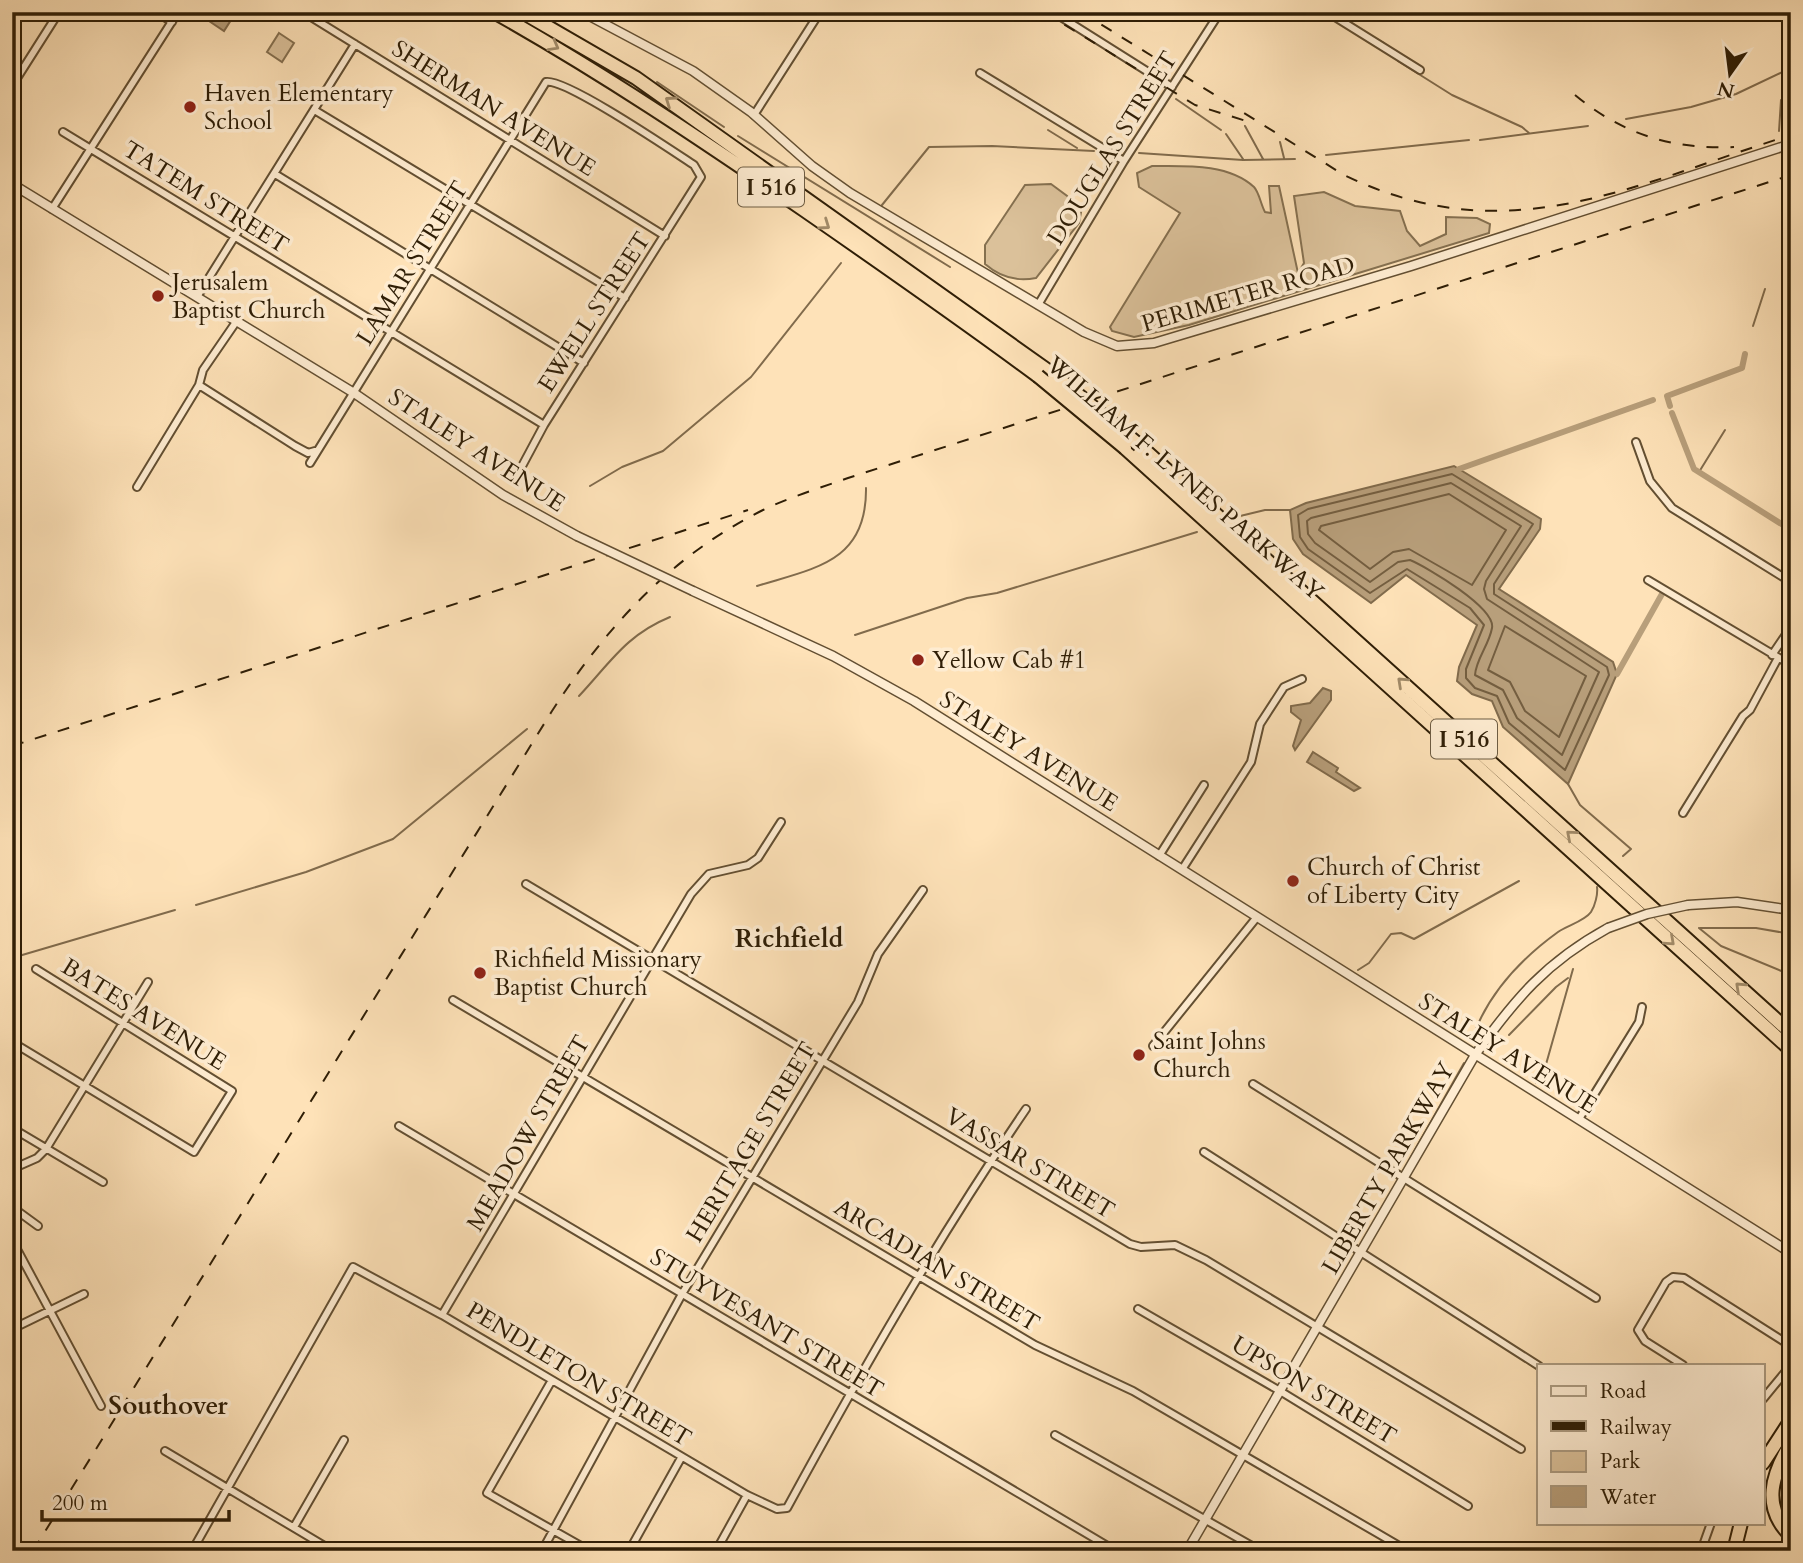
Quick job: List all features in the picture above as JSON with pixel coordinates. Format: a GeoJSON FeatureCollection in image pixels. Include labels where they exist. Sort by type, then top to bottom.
{"type":"FeatureCollection","features":[{"type":"Feature","properties":{"kind":"highway","name":"WILLIAM F. LYNES PARKWAY"},"geometry":{"type":"LineString","coordinates":[[494,12],[604,75],[722,153],[1038,376],[1125,448],[1791,1051]]}},
{"type":"Feature","properties":{"kind":"highway","name":"WILLIAM F. LYNES PARKWAY"},"geometry":{"type":"LineString","coordinates":[[522,12],[647,86],[1054,374],[1270,560],[1505,777],[1791,1033]]}},
{"type":"Feature","properties":{"kind":"highway"},"geometry":{"type":"LineString","coordinates":[[1747,1011],[1791,1058]]}},
{"type":"Feature","properties":{"kind":"highway"},"geometry":{"type":"LineString","coordinates":[[1764,1461],[1791,1420]]}},
{"type":"Feature","properties":{"kind":"highway"},"geometry":{"type":"LineString","coordinates":[[1791,1443],[1776,1470],[1771,1489],[1777,1518],[1791,1536]]}},
{"type":"Feature","properties":{"kind":"highway"},"geometry":{"type":"LineString","coordinates":[[1734,1551],[1741,1524]]}},
{"type":"Feature","properties":{"kind":"street"},"geometry":{"type":"LineString","coordinates":[[12,86],[59,12]]}},
{"type":"Feature","properties":{"kind":"street"},"geometry":{"type":"LineString","coordinates":[[157,12],[172,22]]}},
{"type":"Feature","properties":{"kind":"street"},"geometry":{"type":"LineString","coordinates":[[52,209],[178,12]]}},
{"type":"Feature","properties":{"kind":"street","name":"SHERMAN AVENUE"},"geometry":{"type":"LineString","coordinates":[[303,12],[665,236]]}},
{"type":"Feature","properties":{"kind":"street","name":"PERIMETER ROAD"},"geometry":{"type":"LineString","coordinates":[[582,12],[693,71],[754,115],[811,166],[850,193],[1038,305],[1108,344],[1125,347],[1154,343],[1359,282],[1791,144]]}},
{"type":"Feature","properties":{"kind":"street"},"geometry":{"type":"LineString","coordinates":[[754,115],[820,12]]}},
{"type":"Feature","properties":{"kind":"street"},"geometry":{"type":"LineString","coordinates":[[1053,12],[1172,87]]}},
{"type":"Feature","properties":{"kind":"street"},"geometry":{"type":"LineString","coordinates":[[1207,12],[1218,15]]}},
{"type":"Feature","properties":{"kind":"street"},"geometry":{"type":"LineString","coordinates":[[1327,12],[1420,70]]}},
{"type":"Feature","properties":{"kind":"street","name":"DOUGLAS STREET"},"geometry":{"type":"LineString","coordinates":[[1038,305],[1124,161],[1218,15]]}},
{"type":"Feature","properties":{"kind":"street"},"geometry":{"type":"LineString","coordinates":[[197,297],[316,111],[355,44]]}},
{"type":"Feature","properties":{"kind":"street"},"geometry":{"type":"LineString","coordinates":[[980,73],[1124,161]]}},
{"type":"Feature","properties":{"kind":"street","name":"LAMAR STREET"},"geometry":{"type":"LineString","coordinates":[[310,463],[546,82],[559,82],[576,91],[694,164],[701,177]]}},
{"type":"Feature","properties":{"kind":"street"},"geometry":{"type":"LineString","coordinates":[[316,111],[625,298]]}},
{"type":"Feature","properties":{"kind":"street","name":"TATEM STREET"},"geometry":{"type":"LineString","coordinates":[[63,132],[544,425]]}},
{"type":"Feature","properties":{"kind":"street"},"geometry":{"type":"LineString","coordinates":[[275,174],[584,363]]}},
{"type":"Feature","properties":{"kind":"street","name":"EWELL STREET"},"geometry":{"type":"LineString","coordinates":[[521,468],[544,425],[701,177]]}},
{"type":"Feature","properties":{"kind":"street","name":"STALEY AVENUE"},"geometry":{"type":"LineString","coordinates":[[12,184],[354,393],[503,495],[577,536],[833,656],[914,701],[1791,1253]]}},
{"type":"Feature","properties":{"kind":"street"},"geometry":{"type":"LineString","coordinates":[[137,487],[199,385],[203,370],[236,322]]}},
{"type":"Feature","properties":{"kind":"street"},"geometry":{"type":"LineString","coordinates":[[199,385],[295,446],[309,453],[315,451]]}},
{"type":"Feature","properties":{"kind":"street"},"geometry":{"type":"LineString","coordinates":[[1636,442],[1650,481],[1672,508],[1791,582]]}},
{"type":"Feature","properties":{"kind":"street"},"geometry":{"type":"LineString","coordinates":[[1648,580],[1791,665]]}},
{"type":"Feature","properties":{"kind":"street"},"geometry":{"type":"LineString","coordinates":[[1683,813],[1743,716],[1750,710],[1791,627]]}},
{"type":"Feature","properties":{"kind":"street"},"geometry":{"type":"LineString","coordinates":[[1183,869],[1251,762],[1260,724],[1284,687],[1302,679]]}},
{"type":"Feature","properties":{"kind":"street"},"geometry":{"type":"LineString","coordinates":[[1159,856],[1204,785]]}},
{"type":"Feature","properties":{"kind":"street","name":"MEADOW STREET"},"geometry":{"type":"LineString","coordinates":[[442,1315],[691,894],[709,874],[748,865],[758,858],[782,822]]}},
{"type":"Feature","properties":{"kind":"street","name":"VASSAR STREET"},"geometry":{"type":"LineString","coordinates":[[526,884],[1130,1244],[1140,1247],[1175,1245],[1521,1449]]}},
{"type":"Feature","properties":{"kind":"street","name":"HERITAGE STREET"},"geometry":{"type":"LineString","coordinates":[[542,1551],[682,1294],[858,1002],[878,954],[923,890]]}},
{"type":"Feature","properties":{"kind":"street","name":"LIBERTY PARKWAY"},"geometry":{"type":"LineString","coordinates":[[1187,1551],[1475,1055],[1509,1006],[1542,972],[1608,928],[1647,914],[1688,905],[1737,902],[1791,910]]}},
{"type":"Feature","properties":{"kind":"street"},"geometry":{"type":"LineString","coordinates":[[1153,1046],[1257,917]]}},
{"type":"Feature","properties":{"kind":"street","name":"BATES AVENUE"},"geometry":{"type":"LineString","coordinates":[[36,970],[232,1091],[194,1152],[83,1085]]}},
{"type":"Feature","properties":{"kind":"street"},"geometry":{"type":"LineString","coordinates":[[12,1169],[37,1157],[46,1149],[148,982]]}},
{"type":"Feature","properties":{"kind":"street","name":"ARCADIAN STREET"},"geometry":{"type":"LineString","coordinates":[[453,1000],[1058,1358],[1115,1382],[1408,1551]]}},
{"type":"Feature","properties":{"kind":"street"},"geometry":{"type":"LineString","coordinates":[[1578,1119],[1639,1022],[1642,1007]]}},
{"type":"Feature","properties":{"kind":"street"},"geometry":{"type":"LineString","coordinates":[[12,1042],[83,1085]]}},
{"type":"Feature","properties":{"kind":"street"},"geometry":{"type":"LineString","coordinates":[[1252,1084],[1299,1110],[1596,1298]]}},
{"type":"Feature","properties":{"kind":"street"},"geometry":{"type":"LineString","coordinates":[[850,1395],[990,1161],[1026,1109]]}},
{"type":"Feature","properties":{"kind":"street","name":"STUYVESANT STREET"},"geometry":{"type":"LineString","coordinates":[[399,1126],[1116,1551]]}},
{"type":"Feature","properties":{"kind":"street"},"geometry":{"type":"LineString","coordinates":[[12,1128],[103,1182]]}},
{"type":"Feature","properties":{"kind":"street"},"geometry":{"type":"LineString","coordinates":[[1205,1152],[1537,1365]]}},
{"type":"Feature","properties":{"kind":"street"},"geometry":{"type":"LineString","coordinates":[[12,1207],[38,1226]]}},
{"type":"Feature","properties":{"kind":"street"},"geometry":{"type":"LineString","coordinates":[[12,1240],[102,1406]]}},
{"type":"Feature","properties":{"kind":"street","name":"PENDLETON STREET"},"geometry":{"type":"LineString","coordinates":[[227,1488],[353,1267],[442,1315],[681,1458],[776,1509],[787,1508],[850,1395]]}},
{"type":"Feature","properties":{"kind":"street"},"geometry":{"type":"LineString","coordinates":[[1681,1364],[1644,1341],[1638,1330],[1666,1282],[1673,1277],[1684,1278],[1791,1346]]}},
{"type":"Feature","properties":{"kind":"street"},"geometry":{"type":"LineString","coordinates":[[12,1329],[85,1294]]}},
{"type":"Feature","properties":{"kind":"street","name":"UPSON STREET"},"geometry":{"type":"LineString","coordinates":[[1138,1309],[1280,1391],[1468,1506]]}},
{"type":"Feature","properties":{"kind":"street"},"geometry":{"type":"LineString","coordinates":[[1764,1398],[1791,1365]]}},
{"type":"Feature","properties":{"kind":"street"},"geometry":{"type":"LineString","coordinates":[[552,1380],[487,1493],[590,1551]]}},
{"type":"Feature","properties":{"kind":"street"},"geometry":{"type":"LineString","coordinates":[[1055,1435],[1207,1518],[1261,1551]]}},
{"type":"Feature","properties":{"kind":"street"},"geometry":{"type":"LineString","coordinates":[[294,1527],[344,1440]]}},
{"type":"Feature","properties":{"kind":"street"},"geometry":{"type":"LineString","coordinates":[[165,1451],[333,1551]]}},
{"type":"Feature","properties":{"kind":"street"},"geometry":{"type":"LineString","coordinates":[[629,1551],[681,1458]]}},
{"type":"Feature","properties":{"kind":"street"},"geometry":{"type":"LineString","coordinates":[[192,1551],[227,1488]]}},
{"type":"Feature","properties":{"kind":"street"},"geometry":{"type":"LineString","coordinates":[[716,1551],[747,1495]]}},
{"type":"Feature","properties":{"kind":"street"},"geometry":{"type":"LineString","coordinates":[[1701,1551],[1711,1524]]}},
{"type":"Feature","properties":{"kind":"green space"},"geometry":{"type":"Polygon","coordinates":[[[279,33],[294,43],[282,62],[267,52],[279,33]]]}},
{"type":"Feature","properties":{"kind":"green space"},"geometry":{"type":"Polygon","coordinates":[[[1152,166],[1205,168],[1232,174],[1254,187],[1265,212],[1271,213],[1269,186],[1279,186],[1298,273],[1304,263],[1294,196],[1324,192],[1355,206],[1400,211],[1407,231],[1420,246],[1446,234],[1446,217],[1477,218],[1490,224],[1489,233],[1189,325],[1134,337],[1112,331],[1110,327],[1180,213],[1139,187],[1137,173],[1152,166]]]}},
{"type":"Feature","properties":{"kind":"green space"},"geometry":{"type":"Polygon","coordinates":[[[1051,184],[1082,207],[1079,223],[1036,278],[1015,279],[985,264],[985,245],[1025,185],[1051,184]]]}},
{"type":"Feature","properties":{"kind":"water"},"geometry":{"type":"Polygon","coordinates":[[[210,12],[218,12],[231,20],[224,31],[206,19],[210,12]]]}},
{"type":"Feature","properties":{"kind":"water"},"geometry":{"type":"Polygon","coordinates":[[[1454,466],[1541,519],[1540,529],[1499,589],[1613,662],[1617,674],[1568,784],[1503,727],[1492,701],[1472,694],[1457,681],[1459,667],[1477,625],[1406,575],[1371,603],[1303,554],[1293,539],[1290,510],[1306,503],[1454,466]]]}},
{"type":"Feature","properties":{"kind":"water"},"geometry":{"type":"Polygon","coordinates":[[[1323,688],[1331,691],[1331,700],[1295,750],[1293,746],[1301,720],[1291,712],[1291,706],[1310,703],[1323,688]]]}},
{"type":"Feature","properties":{"kind":"water"},"geometry":{"type":"Polygon","coordinates":[[[1313,752],[1338,768],[1336,772],[1360,788],[1354,791],[1307,762],[1313,752]]]}},
{"type":"Feature","properties":{"kind":"waterway"},"geometry":{"type":"LineString","coordinates":[[1361,30],[1384,43]]}},
{"type":"Feature","properties":{"kind":"waterway"},"geometry":{"type":"LineString","coordinates":[[1398,61],[1452,95],[1522,127],[1529,133]]}},
{"type":"Feature","properties":{"kind":"waterway"},"geometry":{"type":"LineString","coordinates":[[1626,119],[1691,107],[1736,94],[1791,68]]}},
{"type":"Feature","properties":{"kind":"waterway"},"geometry":{"type":"LineString","coordinates":[[1782,88],[1791,70]]}},
{"type":"Feature","properties":{"kind":"waterway"},"geometry":{"type":"LineString","coordinates":[[657,82],[724,127]]}},
{"type":"Feature","properties":{"kind":"waterway"},"geometry":{"type":"LineString","coordinates":[[1176,99],[1221,130]]}},
{"type":"Feature","properties":{"kind":"waterway"},"geometry":{"type":"LineString","coordinates":[[1779,131],[1781,100]]}},
{"type":"Feature","properties":{"kind":"waterway"},"geometry":{"type":"LineString","coordinates":[[1245,126],[1263,159]]}},
{"type":"Feature","properties":{"kind":"waterway"},"geometry":{"type":"LineString","coordinates":[[1480,140],[1588,126]]}},
{"type":"Feature","properties":{"kind":"waterway"},"geometry":{"type":"LineString","coordinates":[[1048,130],[1077,148]]}},
{"type":"Feature","properties":{"kind":"waterway"},"geometry":{"type":"LineString","coordinates":[[1226,134],[1243,159]]}},
{"type":"Feature","properties":{"kind":"waterway"},"geometry":{"type":"LineString","coordinates":[[738,136],[950,267]]}},
{"type":"Feature","properties":{"kind":"waterway"},"geometry":{"type":"LineString","coordinates":[[1326,155],[1469,140]]}},
{"type":"Feature","properties":{"kind":"waterway"},"geometry":{"type":"LineString","coordinates":[[1280,142],[1284,158]]}},
{"type":"Feature","properties":{"kind":"waterway"},"geometry":{"type":"LineString","coordinates":[[882,205],[929,147],[992,146],[1094,151]]}},
{"type":"Feature","properties":{"kind":"waterway"},"geometry":{"type":"LineString","coordinates":[[1139,153],[1243,160],[1295,159]]}},
{"type":"Feature","properties":{"kind":"waterway"},"geometry":{"type":"LineString","coordinates":[[1782,155],[1787,166]]}},
{"type":"Feature","properties":{"kind":"waterway"},"geometry":{"type":"LineString","coordinates":[[590,486],[622,467],[663,451],[751,377],[841,263]]}},
{"type":"Feature","properties":{"kind":"waterway"},"geometry":{"type":"LineString","coordinates":[[1753,326],[1765,289]]}},
{"type":"Feature","properties":{"kind":"waterway"},"geometry":{"type":"LineString","coordinates":[[1670,406],[1667,396],[1742,368],[1745,354]]}},
{"type":"Feature","properties":{"kind":"waterway"},"geometry":{"type":"LineString","coordinates":[[1459,469],[1653,400]]}},
{"type":"Feature","properties":{"kind":"waterway"},"geometry":{"type":"LineString","coordinates":[[1672,413],[1694,469],[1791,530]]}},
{"type":"Feature","properties":{"kind":"waterway"},"geometry":{"type":"LineString","coordinates":[[1699,472],[1725,430]]}},
{"type":"Feature","properties":{"kind":"waterway"},"geometry":{"type":"LineString","coordinates":[[757,586],[817,567],[847,547],[858,532],[864,513],[866,488]]}},
{"type":"Feature","properties":{"kind":"waterway"},"geometry":{"type":"LineString","coordinates":[[1236,517],[1265,510],[1290,510]]}},
{"type":"Feature","properties":{"kind":"waterway"},"geometry":{"type":"LineString","coordinates":[[855,635],[967,598],[997,593],[1197,532]]}},
{"type":"Feature","properties":{"kind":"waterway"},"geometry":{"type":"LineString","coordinates":[[1617,674],[1662,594]]}},
{"type":"Feature","properties":{"kind":"waterway"},"geometry":{"type":"LineString","coordinates":[[579,696],[630,641],[670,617]]}},
{"type":"Feature","properties":{"kind":"waterway"},"geometry":{"type":"LineString","coordinates":[[196,905],[306,872],[393,839],[527,729]]}},
{"type":"Feature","properties":{"kind":"waterway"},"geometry":{"type":"LineString","coordinates":[[1568,784],[1580,805],[1631,849],[1623,856]]}},
{"type":"Feature","properties":{"kind":"waterway"},"geometry":{"type":"LineString","coordinates":[[1358,970],[1369,963],[1391,934],[1401,933],[1414,939],[1519,881]]}},
{"type":"Feature","properties":{"kind":"waterway"},"geometry":{"type":"LineString","coordinates":[[1473,1036],[1497,991],[1520,965],[1558,932],[1591,912],[1597,887]]}},
{"type":"Feature","properties":{"kind":"waterway"},"geometry":{"type":"LineString","coordinates":[[12,958],[175,910]]}},
{"type":"Feature","properties":{"kind":"waterway"},"geometry":{"type":"LineString","coordinates":[[1699,928],[1721,946],[1791,975]]}},
{"type":"Feature","properties":{"kind":"waterway"},"geometry":{"type":"LineString","coordinates":[[1700,928],[1756,928],[1791,934]]}},
{"type":"Feature","properties":{"kind":"waterway"},"geometry":{"type":"LineString","coordinates":[[1536,1083],[1541,1082],[1573,969]]}},
{"type":"Feature","properties":{"kind":"waterway"},"geometry":{"type":"LineString","coordinates":[[1509,1035],[1568,978]]}},
{"type":"Feature","properties":{"kind":"waterway"},"geometry":{"type":"LineString","coordinates":[[1411,1157],[1464,1063]]}},
{"type":"Feature","properties":{"kind":"railway"},"geometry":{"type":"LineString","coordinates":[[1044,12],[1195,105],[1246,121]]}},
{"type":"Feature","properties":{"kind":"railway"},"geometry":{"type":"LineString","coordinates":[[1081,12],[1344,175],[1404,198],[1461,209],[1515,210],[1569,203],[1622,190],[1791,135]]}},
{"type":"Feature","properties":{"kind":"railway"},"geometry":{"type":"LineString","coordinates":[[1575,95],[1611,120],[1649,137],[1690,146],[1734,147]]}},
{"type":"Feature","properties":{"kind":"railway"},"geometry":{"type":"LineString","coordinates":[[33,1551],[552,711],[595,650],[670,571],[730,528],[794,497],[1791,175]]}},
{"type":"Feature","properties":{"kind":"railway"},"geometry":{"type":"LineString","coordinates":[[12,746],[748,510]]}},
{"type":"Feature","properties":{"kind":"place","name":"Haven Elementary School"},"geometry":{"type":"Point","coordinates":[190,107]}},
{"type":"Feature","properties":{"kind":"place","name":"Jerusalem Baptist Church"},"geometry":{"type":"Point","coordinates":[158,296]}},
{"type":"Feature","properties":{"kind":"place","name":"Yellow Cab #1"},"geometry":{"type":"Point","coordinates":[918,660]}},
{"type":"Feature","properties":{"kind":"place","name":"Church of Christ of Liberty City"},"geometry":{"type":"Point","coordinates":[1293,881]}},
{"type":"Feature","properties":{"kind":"place","name":"Richfield Missionary Baptist Church"},"geometry":{"type":"Point","coordinates":[480,973]}},
{"type":"Feature","properties":{"kind":"place","name":"Saint Johns Church"},"geometry":{"type":"Point","coordinates":[1139,1055]}},
{"type":"Feature","properties":{"kind":"district","name":"Richfield"},"geometry":{"type":"Point","coordinates":[789,938]}},
{"type":"Feature","properties":{"kind":"district","name":"Southover"},"geometry":{"type":"Point","coordinates":[168,1405]}}]}
